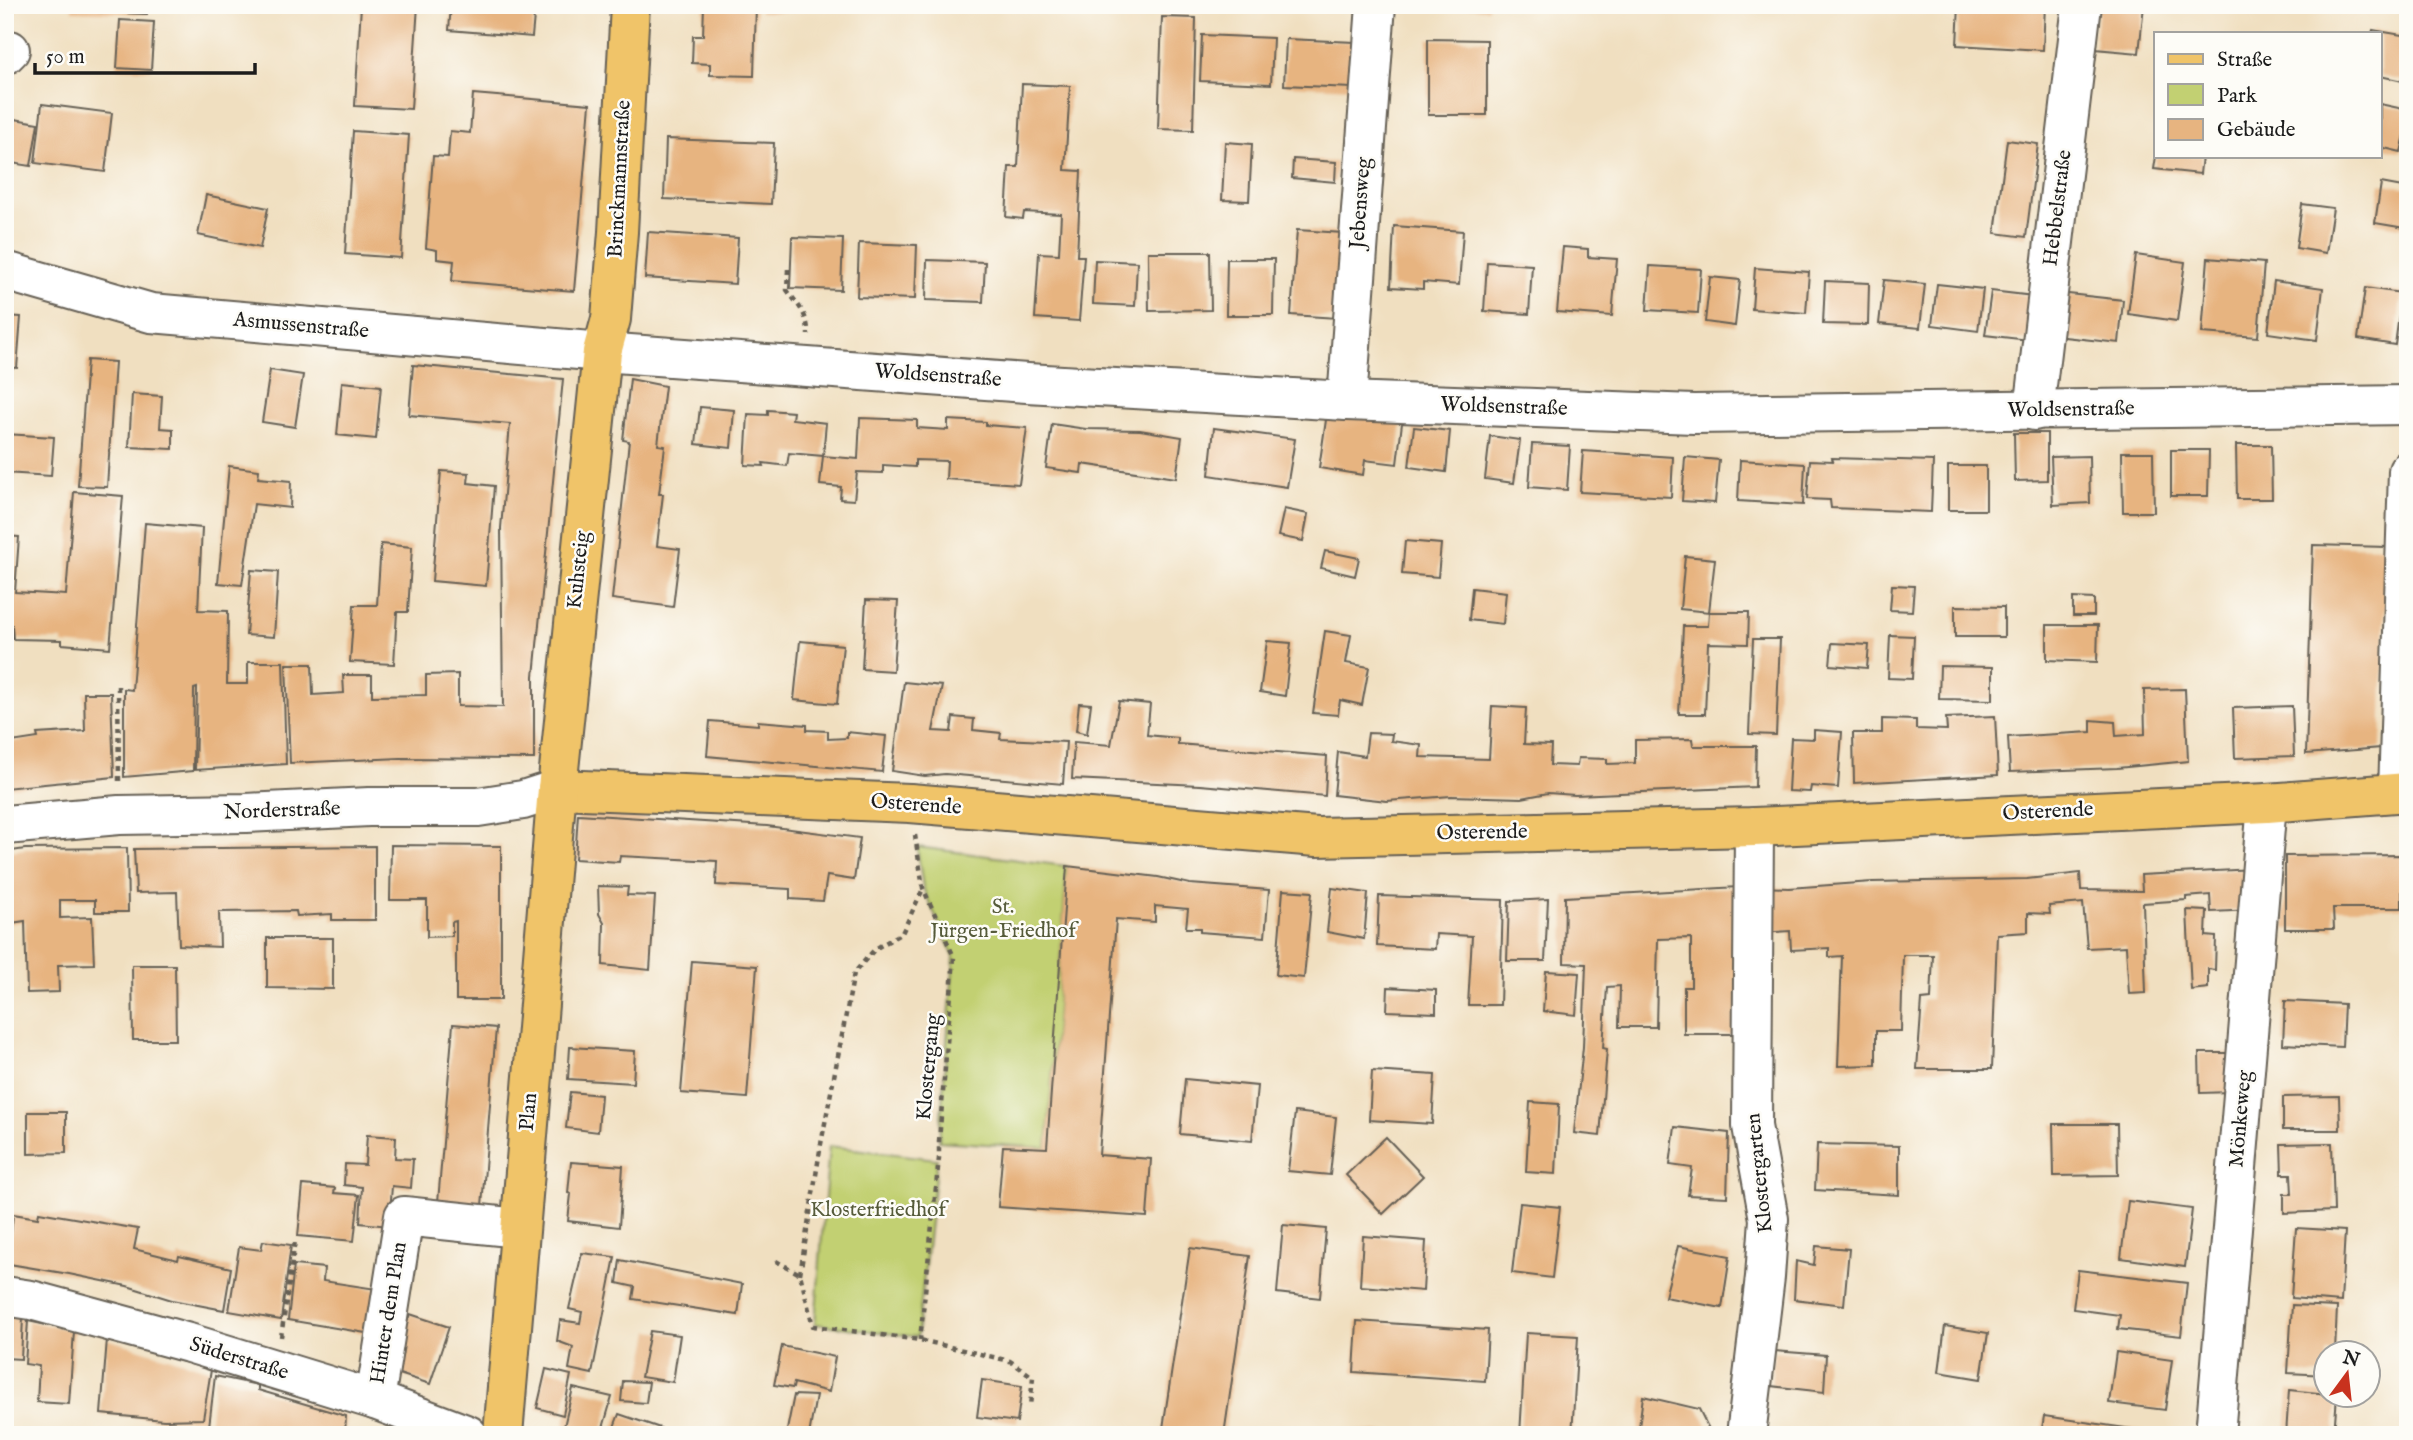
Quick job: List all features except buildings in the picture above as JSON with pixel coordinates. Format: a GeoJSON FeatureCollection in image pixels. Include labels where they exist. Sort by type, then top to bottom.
{"type":"FeatureCollection","features":[{"type":"Feature","properties":{"kind":"main road","name":"Brinckmannstraße"},"geometry":{"type":"LineString","coordinates":[[602,352],[611,319],[618,232],[629,5]]}},
{"type":"Feature","properties":{"kind":"main road","name":"Kuhsteig"},"geometry":{"type":"LineString","coordinates":[[557,789],[602,352]]}},
{"type":"Feature","properties":{"kind":"main road","name":"Osterende"},"geometry":{"type":"LineString","coordinates":[[557,789],[910,803],[1317,837],[1754,827],[2267,803],[2403,792]]}},
{"type":"Feature","properties":{"kind":"main road","name":"Plan"},"geometry":{"type":"LineString","coordinates":[[503,1435],[557,789]]}},
{"type":"Feature","properties":{"kind":"street","name":"Jebensweg"},"geometry":{"type":"LineString","coordinates":[[1347,401],[1376,5]]}},
{"type":"Feature","properties":{"kind":"street","name":"Hebbelstraße"},"geometry":{"type":"LineString","coordinates":[[2034,411],[2082,5]]}},
{"type":"Feature","properties":{"kind":"street","name":"Asmussenstraße"},"geometry":{"type":"LineString","coordinates":[[5,271],[151,313],[602,352]]}},
{"type":"Feature","properties":{"kind":"street","name":"Woldsenstraße"},"geometry":{"type":"LineString","coordinates":[[602,352],[1027,383],[1347,401],[1694,414],[2408,405]]}},
{"type":"Feature","properties":{"kind":"street"},"geometry":{"type":"LineString","coordinates":[[2403,792],[2408,471]]}},
{"type":"Feature","properties":{"kind":"street","name":"Norderstraße"},"geometry":{"type":"LineString","coordinates":[[5,825],[119,814],[246,813],[369,807],[478,807],[523,800],[557,789]]}},
{"type":"Feature","properties":{"kind":"street","name":"Mönkeweg"},"geometry":{"type":"LineString","coordinates":[[2215,1435],[2267,803]]}},
{"type":"Feature","properties":{"kind":"street","name":"Klostergarten"},"geometry":{"type":"LineString","coordinates":[[1746,1435],[1765,1277],[1769,1219],[1752,1126],[1754,827]]}},
{"type":"Feature","properties":{"kind":"street","name":"Hinter dem Plan"},"geometry":{"type":"LineString","coordinates":[[375,1400],[404,1216],[519,1228]]}},
{"type":"Feature","properties":{"kind":"street","name":"Süderstraße"},"geometry":{"type":"LineString","coordinates":[[5,1296],[45,1304],[273,1369],[375,1400],[468,1435]]}},
{"type":"Feature","properties":{"kind":"path"},"geometry":{"type":"LineString","coordinates":[[1262,5],[1277,6]]}},
{"type":"Feature","properties":{"kind":"path"},"geometry":{"type":"LineString","coordinates":[[788,269],[787,290],[802,308],[808,328],[805,366]]}},
{"type":"Feature","properties":{"kind":"path"},"geometry":{"type":"LineString","coordinates":[[118,686],[119,814]]}},
{"type":"Feature","properties":{"kind":"path","name":"Klostergang"},"geometry":{"type":"LineString","coordinates":[[910,803],[923,888],[954,957],[939,1158],[920,1340]]}},
{"type":"Feature","properties":{"kind":"path"},"geometry":{"type":"LineString","coordinates":[[923,888],[902,933],[875,949],[853,973],[800,1274],[813,1326],[920,1340],[1010,1361],[1033,1377],[1030,1406]]}},
{"type":"Feature","properties":{"kind":"path"},"geometry":{"type":"LineString","coordinates":[[273,1369],[285,1320],[295,1241]]}},
{"type":"Feature","properties":{"kind":"path"},"geometry":{"type":"LineString","coordinates":[[776,1261],[800,1274]]}},
{"type":"Feature","properties":{"kind":"green space","name":"St. Jürgen-Friedhof"},"geometry":{"type":"Polygon","coordinates":[[[917,847],[1067,866],[1047,1148],[939,1141],[954,957],[923,888],[917,847]]]}},
{"type":"Feature","properties":{"kind":"green space","name":"Klosterfriedhof"},"geometry":{"type":"Polygon","coordinates":[[[829,1146],[937,1159],[917,1337],[815,1324],[829,1146]]]}}]}
